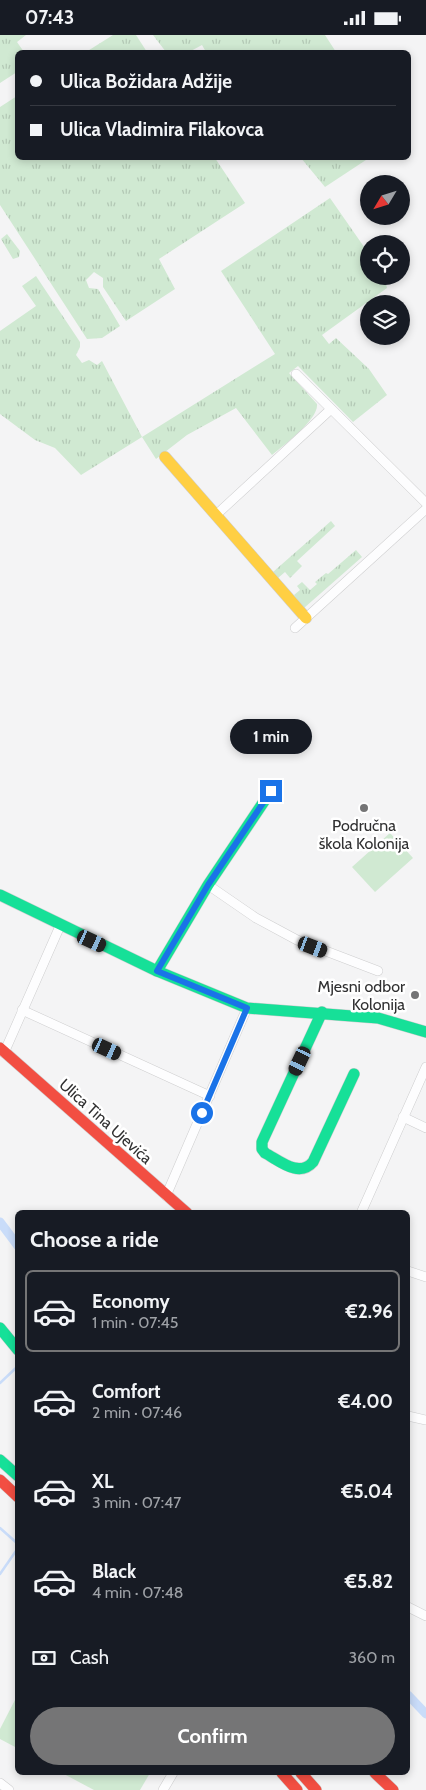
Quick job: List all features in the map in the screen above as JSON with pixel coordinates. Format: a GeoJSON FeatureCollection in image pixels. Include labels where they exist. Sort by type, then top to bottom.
{"type":"FeatureCollection","features":[{"type":"Feature","properties":{"kind":"main road"},"geometry":{"type":"LineString","coordinates":[[165,457],[306,619]]}},
{"type":"Feature","properties":{"kind":"main road"},"geometry":{"type":"LineString","coordinates":[[157,971],[208,885],[271,791]]}},
{"type":"Feature","properties":{"kind":"main road"},"geometry":{"type":"LineString","coordinates":[[0,895],[60,926],[157,971],[247,1008],[378,1017],[426,1032]]}},
{"type":"Feature","properties":{"kind":"main road"},"geometry":{"type":"LineString","coordinates":[[322,1012],[262,1142],[262,1149],[265,1153],[296,1169],[308,1168],[313,1162],[354,1074]]}},
{"type":"Feature","properties":{"kind":"main road","name":"Ulica Tina Ujevića"},"geometry":{"type":"LineString","coordinates":[[2,1051],[183,1210]]}},
{"type":"Feature","properties":{"kind":"main road"},"geometry":{"type":"LineString","coordinates":[[0,1328],[15,1346]]}},
{"type":"Feature","properties":{"kind":"main road"},"geometry":{"type":"LineString","coordinates":[[0,1459],[15,1473]]}},
{"type":"Feature","properties":{"kind":"main road"},"geometry":{"type":"LineString","coordinates":[[0,1480],[15,1494]]}},
{"type":"Feature","properties":{"kind":"main road"},"geometry":{"type":"LineString","coordinates":[[284,1775],[297,1790]]}},
{"type":"Feature","properties":{"kind":"main road"},"geometry":{"type":"LineString","coordinates":[[304,1775],[316,1790]]}},
{"type":"Feature","properties":{"kind":"main road"},"geometry":{"type":"LineString","coordinates":[[377,1775],[392,1790]]}},
{"type":"Feature","properties":{"kind":"street"},"geometry":{"type":"LineString","coordinates":[[296,374],[330,410],[426,503]]}},
{"type":"Feature","properties":{"kind":"street"},"geometry":{"type":"LineString","coordinates":[[216,515],[330,410]]}},
{"type":"Feature","properties":{"kind":"street"},"geometry":{"type":"LineString","coordinates":[[295,628],[426,509]]}},
{"type":"Feature","properties":{"kind":"street"},"geometry":{"type":"LineString","coordinates":[[208,885],[256,918],[297,941],[378,971]]}},
{"type":"Feature","properties":{"kind":"street","name":"Ulica Tina Ujevića"},"geometry":{"type":"LineString","coordinates":[[2,1051],[60,926]]}},
{"type":"Feature","properties":{"kind":"street"},"geometry":{"type":"LineString","coordinates":[[166,1197],[247,1008]]}},
{"type":"Feature","properties":{"kind":"street"},"geometry":{"type":"LineString","coordinates":[[22,1010],[210,1096]]}},
{"type":"Feature","properties":{"kind":"street"},"geometry":{"type":"LineString","coordinates":[[362,1210],[426,1067]]}},
{"type":"Feature","properties":{"kind":"street"},"geometry":{"type":"LineString","coordinates":[[403,1117],[426,1128]]}},
{"type":"Feature","properties":{"kind":"street"},"geometry":{"type":"LineString","coordinates":[[410,1272],[426,1277]]}},
{"type":"Feature","properties":{"kind":"street"},"geometry":{"type":"LineString","coordinates":[[410,1417],[426,1420]]}},
{"type":"Feature","properties":{"kind":"street"},"geometry":{"type":"LineString","coordinates":[[410,1608],[426,1616]]}},
{"type":"Feature","properties":{"kind":"street"},"geometry":{"type":"LineString","coordinates":[[163,1790],[172,1775]]}},
{"type":"Feature","properties":{"kind":"street"},"geometry":{"type":"LineString","coordinates":[[0,1783],[9,1790]]}},
{"type":"Feature","properties":{"kind":"green space"},"geometry":{"type":"Polygon","coordinates":[[[0,35],[26,35],[17,42],[23,50],[15,50],[15,73],[0,83],[0,35]]]}},
{"type":"Feature","properties":{"kind":"green space"},"geometry":{"type":"Polygon","coordinates":[[[113,35],[136,35],[146,50],[89,50],[113,35]]]}},
{"type":"Feature","properties":{"kind":"green space"},"geometry":{"type":"Polygon","coordinates":[[[153,35],[325,35],[335,50],[205,50],[202,45],[193,50],[164,50],[153,35]]]}},
{"type":"Feature","properties":{"kind":"green space"},"geometry":{"type":"Polygon","coordinates":[[[15,97],[15,160],[216,160],[245,203],[159,259],[175,289],[126,321],[103,287],[103,278],[94,272],[86,280],[89,288],[98,289],[120,326],[102,338],[87,339],[0,205],[0,107],[15,97]]]}},
{"type":"Feature","properties":{"kind":"green space"},"geometry":{"type":"Polygon","coordinates":[[[303,160],[366,160],[325,187],[303,160]]]}},
{"type":"Feature","properties":{"kind":"green space"},"geometry":{"type":"Polygon","coordinates":[[[330,198],[360,241],[360,285],[386,285],[387,288],[377,295],[360,295],[360,308],[322,335],[329,344],[336,338],[369,369],[387,395],[353,422],[298,366],[289,373],[317,404],[316,410],[307,424],[272,455],[236,408],[187,435],[156,459],[142,437],[275,354],[221,271],[330,198]]]}},
{"type":"Feature","properties":{"kind":"green space"},"geometry":{"type":"Polygon","coordinates":[[[7,234],[20,251],[19,257],[13,259],[1,239],[7,234]]]}},
{"type":"Feature","properties":{"kind":"green space"},"geometry":{"type":"Polygon","coordinates":[[[36,276],[80,342],[76,355],[82,363],[89,360],[97,365],[102,361],[142,437],[81,475],[55,448],[35,440],[0,414],[0,331],[36,306],[22,286],[36,276]]]}},
{"type":"Feature","properties":{"kind":"green space"},"geometry":{"type":"Polygon","coordinates":[[[331,521],[335,526],[297,561],[302,566],[290,578],[285,572],[278,578],[273,572],[331,521]]]}},
{"type":"Feature","properties":{"kind":"green space"},"geometry":{"type":"Polygon","coordinates":[[[356,550],[362,557],[304,608],[294,595],[300,590],[297,586],[302,582],[310,590],[317,584],[315,582],[326,573],[328,574],[356,550]]]}},
{"type":"Feature","properties":{"kind":"green space"},"geometry":{"type":"Polygon","coordinates":[[[390,833],[413,858],[375,892],[352,867],[390,833]]]}},
{"type":"Feature","properties":{"kind":"green space"},"geometry":{"type":"Polygon","coordinates":[[[15,1700],[15,1747],[0,1739],[0,1729],[15,1700]]]}},
{"type":"Feature","properties":{"kind":"green space"},"geometry":{"type":"Polygon","coordinates":[[[66,1775],[149,1775],[140,1790],[94,1790],[66,1775]]]}},
{"type":"Feature","properties":{"kind":"waterway"},"geometry":{"type":"LineString","coordinates":[[0,1222],[15,1242]]}},
{"type":"Feature","properties":{"kind":"waterway"},"geometry":{"type":"LineString","coordinates":[[0,1383],[15,1369]]}},
{"type":"Feature","properties":{"kind":"waterway"},"geometry":{"type":"LineString","coordinates":[[0,1528],[15,1541]]}},
{"type":"Feature","properties":{"kind":"waterway"},"geometry":{"type":"LineString","coordinates":[[0,1574],[15,1552]]}},
{"type":"Feature","properties":{"kind":"waterway"},"geometry":{"type":"LineString","coordinates":[[410,1697],[426,1714]]}},
{"type":"Feature","properties":{"kind":"traffic: fast"},"geometry":{"type":"LineString","coordinates":[[157,971],[208,885],[271,791]]}},
{"type":"Feature","properties":{"kind":"traffic: fast"},"geometry":{"type":"LineString","coordinates":[[0,895],[157,971],[247,1008],[378,1018],[426,1032]]}},
{"type":"Feature","properties":{"kind":"traffic: fast"},"geometry":{"type":"LineString","coordinates":[[322,1012],[262,1142],[262,1149],[265,1153],[289,1167],[308,1167],[313,1162],[354,1074]]}},
{"type":"Feature","properties":{"kind":"traffic: fast"},"geometry":{"type":"LineString","coordinates":[[0,1328],[15,1346]]}},
{"type":"Feature","properties":{"kind":"traffic: fast"},"geometry":{"type":"LineString","coordinates":[[0,1460],[15,1473]]}},
{"type":"Feature","properties":{"kind":"traffic: slow"},"geometry":{"type":"LineString","coordinates":[[165,457],[306,618]]}},
{"type":"Feature","properties":{"kind":"traffic: jam"},"geometry":{"type":"LineString","coordinates":[[0,1048],[184,1210]]}},
{"type":"Feature","properties":{"kind":"traffic: jam"},"geometry":{"type":"LineString","coordinates":[[0,1480],[15,1494]]}},
{"type":"Feature","properties":{"kind":"traffic: jam"},"geometry":{"type":"LineString","coordinates":[[284,1775],[297,1790]]}},
{"type":"Feature","properties":{"kind":"traffic: jam"},"geometry":{"type":"LineString","coordinates":[[303,1775],[316,1790]]}},
{"type":"Feature","properties":{"kind":"traffic: jam"},"geometry":{"type":"LineString","coordinates":[[377,1775],[393,1790]]}},
{"type":"Feature","properties":{"kind":"place","name":"Područna škola Kolonija"},"geometry":{"type":"Point","coordinates":[364,808]}},
{"type":"Feature","properties":{"kind":"place","name":"Mjesni odbor Kolonija"},"geometry":{"type":"Point","coordinates":[415,995]}},
{"type":"Feature","properties":{"kind":"route"},"geometry":{"type":"LineString","coordinates":[[202,1113],[247,1008],[157,971],[208,885],[271,791]]}}]}
